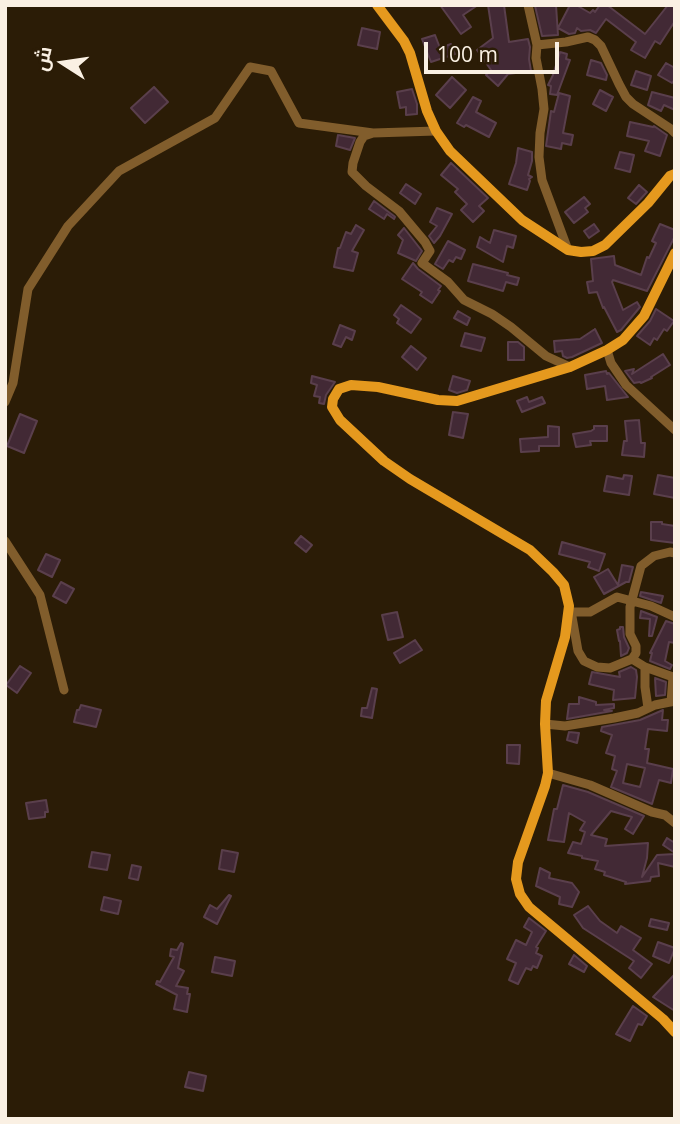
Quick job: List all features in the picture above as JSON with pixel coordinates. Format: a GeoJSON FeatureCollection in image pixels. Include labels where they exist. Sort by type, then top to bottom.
{"type":"FeatureCollection","features":[{"type":"Feature","properties":{"kind":"main road"},"geometry":{"type":"LineString","coordinates":[[377,5],[404,41],[427,111],[436,131],[450,151],[522,220],[568,250],[593,251],[605,245],[648,203],[670,176],[675,174]]}},
{"type":"Feature","properties":{"kind":"main road"},"geometry":{"type":"LineString","coordinates":[[675,253],[644,316],[622,340],[570,367],[457,401],[351,385],[339,389],[333,398],[332,407],[340,420],[384,461],[530,550],[564,585],[570,609],[565,637],[546,701],[548,773],[518,862],[516,879],[520,894],[529,907],[675,1032]]}},
{"type":"Feature","properties":{"kind":"street"},"geometry":{"type":"LineString","coordinates":[[528,5],[537,45],[536,58],[544,109],[539,145],[542,180],[568,250]]}},
{"type":"Feature","properties":{"kind":"street"},"geometry":{"type":"LineString","coordinates":[[537,45],[588,37],[595,40],[601,46],[626,97],[675,134]]}},
{"type":"Feature","properties":{"kind":"street"},"geometry":{"type":"LineString","coordinates":[[5,402],[13,383],[28,289],[68,226],[119,171],[215,118],[250,67],[271,71],[299,123],[373,133],[436,131]]}},
{"type":"Feature","properties":{"kind":"street"},"geometry":{"type":"LineString","coordinates":[[373,133],[364,136],[360,142],[352,172],[399,211],[425,242],[430,251],[422,263],[448,282],[464,300],[492,314],[546,356],[570,367]]}},
{"type":"Feature","properties":{"kind":"street"},"geometry":{"type":"LineString","coordinates":[[607,350],[611,363],[626,385],[675,430]]}},
{"type":"Feature","properties":{"kind":"street"},"geometry":{"type":"LineString","coordinates":[[5,541],[40,595],[64,690]]}},
{"type":"Feature","properties":{"kind":"street"},"geometry":{"type":"LineString","coordinates":[[675,553],[654,556],[641,566],[632,600],[630,607],[631,634],[636,646],[632,659],[610,668],[597,667],[584,661],[578,651],[570,609],[590,612],[617,597],[632,600],[662,610],[675,617]]}},
{"type":"Feature","properties":{"kind":"street"},"geometry":{"type":"LineString","coordinates":[[545,724],[565,726],[638,713],[673,701],[673,677],[632,659]]}},
{"type":"Feature","properties":{"kind":"street"},"geometry":{"type":"LineString","coordinates":[[645,667],[648,708]]}},
{"type":"Feature","properties":{"kind":"street"},"geometry":{"type":"LineString","coordinates":[[548,773],[590,785],[665,815],[675,823]]}},
{"type":"Feature","properties":{"kind":"building"},"geometry":{"type":"Polygon","coordinates":[[[440,5],[478,5],[463,15],[471,27],[461,34],[440,5]]]}},
{"type":"Feature","properties":{"kind":"building"},"geometry":{"type":"Polygon","coordinates":[[[488,5],[504,5],[509,42],[528,39],[530,47],[531,71],[508,74],[498,86],[486,75],[491,70],[477,50],[493,38],[488,5]]]}},
{"type":"Feature","properties":{"kind":"building"},"geometry":{"type":"Polygon","coordinates":[[[556,5],[558,35],[542,36],[535,6],[556,5]]]}},
{"type":"Feature","properties":{"kind":"building"},"geometry":{"type":"Polygon","coordinates":[[[570,5],[576,5],[590,13],[593,10],[595,12],[600,5],[607,5],[645,34],[668,5],[675,5],[675,21],[660,44],[655,41],[645,58],[631,50],[636,42],[606,19],[596,33],[577,28],[575,33],[569,34],[558,28],[570,5]]]}},
{"type":"Feature","properties":{"kind":"building"},"geometry":{"type":"Polygon","coordinates":[[[362,28],[380,32],[377,49],[358,45],[362,28]]]}},
{"type":"Feature","properties":{"kind":"building"},"geometry":{"type":"Polygon","coordinates":[[[435,35],[440,48],[451,44],[455,54],[431,62],[422,39],[435,35]]]}},
{"type":"Feature","properties":{"kind":"building"},"geometry":{"type":"Polygon","coordinates":[[[560,52],[567,54],[566,59],[570,60],[557,95],[550,94],[551,86],[548,85],[560,52]]]}},
{"type":"Feature","properties":{"kind":"building"},"geometry":{"type":"Polygon","coordinates":[[[591,60],[601,63],[607,75],[606,80],[587,75],[591,60]]]}},
{"type":"Feature","properties":{"kind":"building"},"geometry":{"type":"Polygon","coordinates":[[[666,63],[675,68],[675,79],[672,83],[658,75],[666,63]]]}},
{"type":"Feature","properties":{"kind":"building"},"geometry":{"type":"Polygon","coordinates":[[[636,71],[651,76],[647,90],[631,85],[636,71]]]}},
{"type":"Feature","properties":{"kind":"building"},"geometry":{"type":"Polygon","coordinates":[[[452,77],[466,90],[450,108],[436,95],[452,77]]]}},
{"type":"Feature","properties":{"kind":"building"},"geometry":{"type":"Polygon","coordinates":[[[154,87],[168,102],[145,123],[131,108],[154,87]]]}},
{"type":"Feature","properties":{"kind":"building"},"geometry":{"type":"Polygon","coordinates":[[[412,89],[417,114],[406,115],[406,107],[400,108],[397,92],[412,89]]]}},
{"type":"Feature","properties":{"kind":"building"},"geometry":{"type":"Polygon","coordinates":[[[600,90],[613,97],[606,111],[593,104],[600,90]]]}},
{"type":"Feature","properties":{"kind":"building"},"geometry":{"type":"Polygon","coordinates":[[[652,92],[675,98],[675,110],[664,105],[661,111],[648,105],[652,92]]]}},
{"type":"Feature","properties":{"kind":"building"},"geometry":{"type":"Polygon","coordinates":[[[559,93],[570,96],[563,133],[573,135],[571,145],[562,143],[561,149],[546,146],[551,111],[554,112],[559,93]]]}},
{"type":"Feature","properties":{"kind":"building"},"geometry":{"type":"Polygon","coordinates":[[[473,97],[481,101],[476,112],[496,123],[489,137],[457,123],[473,97]]]}},
{"type":"Feature","properties":{"kind":"building"},"geometry":{"type":"Polygon","coordinates":[[[630,122],[654,126],[667,135],[660,156],[645,151],[649,141],[627,136],[630,122]]]}},
{"type":"Feature","properties":{"kind":"building"},"geometry":{"type":"Polygon","coordinates":[[[338,135],[355,138],[350,150],[336,146],[338,135]]]}},
{"type":"Feature","properties":{"kind":"building"},"geometry":{"type":"Polygon","coordinates":[[[518,148],[532,152],[528,175],[532,177],[527,190],[509,184],[518,148]]]}},
{"type":"Feature","properties":{"kind":"building"},"geometry":{"type":"Polygon","coordinates":[[[620,152],[634,155],[630,172],[615,168],[620,152]]]}},
{"type":"Feature","properties":{"kind":"building"},"geometry":{"type":"Polygon","coordinates":[[[451,163],[488,198],[479,206],[484,211],[473,222],[461,210],[467,204],[455,192],[458,189],[441,175],[451,163]]]}},
{"type":"Feature","properties":{"kind":"building"},"geometry":{"type":"Polygon","coordinates":[[[406,184],[421,194],[415,204],[400,193],[406,184]]]}},
{"type":"Feature","properties":{"kind":"building"},"geometry":{"type":"Polygon","coordinates":[[[639,185],[647,192],[636,204],[628,198],[639,185]]]}},
{"type":"Feature","properties":{"kind":"building"},"geometry":{"type":"Polygon","coordinates":[[[584,197],[590,204],[585,208],[588,212],[574,223],[565,212],[584,197]]]}},
{"type":"Feature","properties":{"kind":"building"},"geometry":{"type":"Polygon","coordinates":[[[374,201],[394,216],[394,219],[387,214],[384,219],[369,209],[374,201]]]}},
{"type":"Feature","properties":{"kind":"building"},"geometry":{"type":"Polygon","coordinates":[[[437,208],[452,214],[434,243],[429,236],[437,226],[430,222],[437,208]]]}},
{"type":"Feature","properties":{"kind":"building"},"geometry":{"type":"Polygon","coordinates":[[[594,224],[599,231],[589,238],[584,231],[594,224]]]}},
{"type":"Feature","properties":{"kind":"building"},"geometry":{"type":"Polygon","coordinates":[[[660,224],[675,230],[675,236],[647,291],[613,280],[612,282],[623,310],[637,302],[640,307],[617,332],[597,292],[589,293],[587,282],[593,281],[591,259],[614,256],[615,265],[641,275],[647,257],[649,258],[656,243],[652,241],[660,224]]]}},
{"type":"Feature","properties":{"kind":"building"},"geometry":{"type":"Polygon","coordinates":[[[356,225],[364,230],[352,251],[358,253],[353,271],[334,267],[338,248],[346,232],[351,234],[356,225]]]}},
{"type":"Feature","properties":{"kind":"building"},"geometry":{"type":"Polygon","coordinates":[[[404,228],[422,251],[416,261],[398,253],[403,240],[398,235],[404,228]]]}},
{"type":"Feature","properties":{"kind":"building"},"geometry":{"type":"Polygon","coordinates":[[[494,230],[516,236],[513,248],[507,246],[503,262],[477,247],[480,237],[490,243],[494,230]]]}},
{"type":"Feature","properties":{"kind":"building"},"geometry":{"type":"Polygon","coordinates":[[[448,241],[465,250],[461,259],[456,257],[453,262],[449,260],[443,269],[435,264],[448,241]]]}},
{"type":"Feature","properties":{"kind":"building"},"geometry":{"type":"Polygon","coordinates":[[[413,263],[441,286],[432,303],[420,295],[422,292],[402,279],[413,263]]]}},
{"type":"Feature","properties":{"kind":"building"},"geometry":{"type":"Polygon","coordinates":[[[473,264],[519,278],[517,285],[506,282],[503,291],[468,281],[473,264]]]}},
{"type":"Feature","properties":{"kind":"building"},"geometry":{"type":"Polygon","coordinates":[[[401,305],[421,319],[411,333],[397,323],[399,319],[394,315],[401,305]]]}},
{"type":"Feature","properties":{"kind":"building"},"geometry":{"type":"Polygon","coordinates":[[[656,309],[674,321],[667,331],[664,329],[657,340],[654,338],[650,345],[637,336],[656,309]]]}},
{"type":"Feature","properties":{"kind":"building"},"geometry":{"type":"Polygon","coordinates":[[[458,311],[470,318],[467,325],[454,318],[458,311]]]}},
{"type":"Feature","properties":{"kind":"building"},"geometry":{"type":"Polygon","coordinates":[[[340,325],[355,331],[352,340],[346,337],[341,347],[333,344],[340,325]]]}},
{"type":"Feature","properties":{"kind":"building"},"geometry":{"type":"Polygon","coordinates":[[[595,329],[602,343],[567,358],[562,351],[555,352],[554,341],[580,339],[595,329]]]}},
{"type":"Feature","properties":{"kind":"building"},"geometry":{"type":"Polygon","coordinates":[[[465,333],[485,338],[481,351],[461,346],[465,333]]]}},
{"type":"Feature","properties":{"kind":"building"},"geometry":{"type":"Polygon","coordinates":[[[508,342],[518,342],[524,347],[524,360],[508,360],[508,342]]]}},
{"type":"Feature","properties":{"kind":"building"},"geometry":{"type":"Polygon","coordinates":[[[411,346],[426,358],[417,370],[402,357],[411,346]]]}},
{"type":"Feature","properties":{"kind":"building"},"geometry":{"type":"Polygon","coordinates":[[[663,354],[670,365],[641,383],[634,383],[625,371],[634,369],[632,374],[663,354]]]}},
{"type":"Feature","properties":{"kind":"building"},"geometry":{"type":"Polygon","coordinates":[[[606,371],[628,397],[607,400],[605,386],[587,389],[585,375],[606,371]]]}},
{"type":"Feature","properties":{"kind":"building"},"geometry":{"type":"Polygon","coordinates":[[[312,376],[335,382],[326,395],[324,404],[319,403],[320,397],[314,396],[317,385],[311,383],[312,376]]]}},
{"type":"Feature","properties":{"kind":"building"},"geometry":{"type":"Polygon","coordinates":[[[453,376],[470,381],[467,390],[457,393],[449,390],[453,376]]]}},
{"type":"Feature","properties":{"kind":"building"},"geometry":{"type":"Polygon","coordinates":[[[527,397],[529,402],[542,397],[545,403],[522,412],[517,401],[527,397]]]}},
{"type":"Feature","properties":{"kind":"building"},"geometry":{"type":"Polygon","coordinates":[[[453,412],[468,414],[463,438],[449,435],[453,412]]]}},
{"type":"Feature","properties":{"kind":"building"},"geometry":{"type":"Polygon","coordinates":[[[20,414],[37,421],[24,453],[7,446],[20,414]]]}},
{"type":"Feature","properties":{"kind":"building"},"geometry":{"type":"Polygon","coordinates":[[[639,420],[641,443],[645,443],[644,457],[622,455],[624,441],[627,441],[625,421],[639,420]]]}},
{"type":"Feature","properties":{"kind":"building"},"geometry":{"type":"Polygon","coordinates":[[[548,426],[559,427],[559,446],[539,446],[539,451],[521,452],[520,439],[548,437],[548,426]]]}},
{"type":"Feature","properties":{"kind":"building"},"geometry":{"type":"Polygon","coordinates":[[[594,426],[607,426],[607,441],[590,441],[591,445],[576,447],[573,434],[591,431],[594,426]]]}},
{"type":"Feature","properties":{"kind":"building"},"geometry":{"type":"Polygon","coordinates":[[[624,475],[632,476],[629,495],[604,491],[607,476],[623,479],[624,475]]]}},
{"type":"Feature","properties":{"kind":"building"},"geometry":{"type":"Polygon","coordinates":[[[658,475],[675,478],[675,498],[654,494],[658,475]]]}},
{"type":"Feature","properties":{"kind":"building"},"geometry":{"type":"Polygon","coordinates":[[[651,522],[675,526],[675,543],[651,540],[651,522]]]}},
{"type":"Feature","properties":{"kind":"building"},"geometry":{"type":"Polygon","coordinates":[[[301,536],[312,545],[306,552],[295,543],[301,536]]]}},
{"type":"Feature","properties":{"kind":"building"},"geometry":{"type":"Polygon","coordinates":[[[562,542],[605,554],[599,571],[588,567],[590,562],[559,554],[562,542]]]}},
{"type":"Feature","properties":{"kind":"building"},"geometry":{"type":"Polygon","coordinates":[[[46,554],[60,560],[52,577],[38,570],[46,554]]]}},
{"type":"Feature","properties":{"kind":"building"},"geometry":{"type":"Polygon","coordinates":[[[622,565],[633,567],[629,582],[604,594],[594,577],[608,569],[618,585],[622,565]]]}},
{"type":"Feature","properties":{"kind":"building"},"geometry":{"type":"Polygon","coordinates":[[[61,582],[74,589],[66,603],[53,596],[61,582]]]}},
{"type":"Feature","properties":{"kind":"building"},"geometry":{"type":"Polygon","coordinates":[[[641,592],[663,596],[661,603],[640,596],[641,592]]]}},
{"type":"Feature","properties":{"kind":"building"},"geometry":{"type":"Polygon","coordinates":[[[641,611],[657,617],[652,636],[649,636],[650,619],[640,618],[641,611]]]}},
{"type":"Feature","properties":{"kind":"building"},"geometry":{"type":"Polygon","coordinates":[[[397,612],[403,637],[388,640],[382,615],[397,612]]]}},
{"type":"Feature","properties":{"kind":"building"},"geometry":{"type":"Polygon","coordinates":[[[666,621],[675,624],[675,643],[669,642],[665,661],[672,665],[670,669],[650,661],[650,653],[666,621]]]}},
{"type":"Feature","properties":{"kind":"building"},"geometry":{"type":"Polygon","coordinates":[[[623,627],[629,648],[627,653],[621,656],[617,630],[623,627]]]}},
{"type":"Feature","properties":{"kind":"building"},"geometry":{"type":"Polygon","coordinates":[[[415,640],[422,650],[400,663],[394,653],[415,640]]]}},
{"type":"Feature","properties":{"kind":"building"},"geometry":{"type":"Polygon","coordinates":[[[20,666],[31,673],[17,693],[6,685],[20,666]]]}},
{"type":"Feature","properties":{"kind":"building"},"geometry":{"type":"Polygon","coordinates":[[[631,667],[636,670],[637,677],[635,698],[613,700],[614,690],[589,684],[592,672],[620,677],[619,672],[631,667]]]}},
{"type":"Feature","properties":{"kind":"building"},"geometry":{"type":"Polygon","coordinates":[[[655,678],[666,682],[665,695],[656,696],[655,678]]]}},
{"type":"Feature","properties":{"kind":"building"},"geometry":{"type":"Polygon","coordinates":[[[372,688],[377,689],[372,718],[361,716],[362,708],[367,708],[372,688]]]}},
{"type":"Feature","properties":{"kind":"building"},"geometry":{"type":"Polygon","coordinates":[[[579,697],[596,702],[596,705],[614,704],[614,708],[604,710],[612,711],[567,719],[569,704],[579,704],[579,697]]]}},
{"type":"Feature","properties":{"kind":"building"},"geometry":{"type":"Polygon","coordinates":[[[81,705],[101,710],[96,727],[74,722],[81,705]]]}},
{"type":"Feature","properties":{"kind":"building"},"geometry":{"type":"Polygon","coordinates":[[[663,710],[662,720],[668,720],[667,731],[648,729],[645,749],[649,749],[647,763],[673,769],[671,783],[659,780],[652,804],[611,787],[617,771],[612,769],[615,756],[606,753],[612,735],[601,731],[602,727],[640,720],[663,710]],[[627,764],[623,783],[640,787],[645,768],[627,764]]]}},
{"type":"Feature","properties":{"kind":"building"},"geometry":{"type":"Polygon","coordinates":[[[569,732],[579,733],[577,743],[567,740],[569,732]]]}},
{"type":"Feature","properties":{"kind":"building"},"geometry":{"type":"Polygon","coordinates":[[[507,745],[520,745],[519,764],[507,763],[507,745]]]}},
{"type":"Feature","properties":{"kind":"building"},"geometry":{"type":"Polygon","coordinates":[[[563,785],[588,792],[644,816],[633,834],[625,829],[632,817],[611,811],[591,835],[607,839],[605,846],[648,843],[642,877],[657,855],[675,854],[675,867],[658,863],[659,876],[651,877],[650,881],[625,884],[626,882],[604,875],[605,872],[595,869],[598,861],[568,853],[573,842],[581,844],[585,832],[580,830],[585,822],[569,813],[564,842],[548,840],[554,809],[557,809],[563,785]]]}},
{"type":"Feature","properties":{"kind":"building"},"geometry":{"type":"Polygon","coordinates":[[[46,800],[48,812],[45,812],[45,817],[29,819],[26,803],[46,800]]]}},
{"type":"Feature","properties":{"kind":"building"},"geometry":{"type":"Polygon","coordinates":[[[667,838],[675,843],[675,853],[663,845],[667,838]]]}},
{"type":"Feature","properties":{"kind":"building"},"geometry":{"type":"Polygon","coordinates":[[[222,850],[238,853],[234,872],[219,869],[222,850]]]}},
{"type":"Feature","properties":{"kind":"building"},"geometry":{"type":"Polygon","coordinates":[[[92,852],[110,855],[107,870],[89,867],[92,852]]]}},
{"type":"Feature","properties":{"kind":"building"},"geometry":{"type":"Polygon","coordinates":[[[132,865],[141,867],[138,880],[129,878],[132,865]]]}},
{"type":"Feature","properties":{"kind":"building"},"geometry":{"type":"Polygon","coordinates":[[[540,868],[550,873],[549,878],[572,883],[579,892],[572,907],[559,904],[560,897],[536,886],[540,868]]]}},
{"type":"Feature","properties":{"kind":"building"},"geometry":{"type":"Polygon","coordinates":[[[231,896],[217,924],[204,917],[210,905],[217,909],[231,896]]]}},
{"type":"Feature","properties":{"kind":"building"},"geometry":{"type":"Polygon","coordinates":[[[104,897],[121,901],[118,914],[101,910],[104,897]]]}},
{"type":"Feature","properties":{"kind":"building"},"geometry":{"type":"Polygon","coordinates":[[[588,906],[600,921],[617,933],[621,926],[641,938],[633,950],[652,964],[641,978],[629,968],[634,961],[583,928],[574,915],[588,906]]]}},
{"type":"Feature","properties":{"kind":"building"},"geometry":{"type":"Polygon","coordinates":[[[529,918],[546,931],[536,947],[536,953],[542,956],[537,968],[526,968],[518,984],[509,980],[516,963],[507,959],[516,940],[526,945],[532,932],[524,927],[529,918]]]}},
{"type":"Feature","properties":{"kind":"building"},"geometry":{"type":"Polygon","coordinates":[[[651,919],[669,923],[667,930],[649,926],[651,919]]]}},
{"type":"Feature","properties":{"kind":"building"},"geometry":{"type":"Polygon","coordinates":[[[658,942],[675,948],[669,963],[653,956],[658,942]]]}},
{"type":"Feature","properties":{"kind":"building"},"geometry":{"type":"Polygon","coordinates":[[[181,943],[183,944],[178,968],[184,971],[176,986],[188,988],[187,994],[190,994],[187,1012],[174,1009],[177,995],[156,984],[157,981],[160,982],[174,957],[170,956],[171,949],[177,950],[181,943]]]}},
{"type":"Feature","properties":{"kind":"building"},"geometry":{"type":"Polygon","coordinates":[[[574,955],[587,966],[584,972],[569,964],[574,955]]]}},
{"type":"Feature","properties":{"kind":"building"},"geometry":{"type":"Polygon","coordinates":[[[215,957],[235,961],[232,976],[212,972],[215,957]]]}},
{"type":"Feature","properties":{"kind":"building"},"geometry":{"type":"Polygon","coordinates":[[[675,974],[675,1011],[653,997],[675,974]]]}},
{"type":"Feature","properties":{"kind":"building"},"geometry":{"type":"Polygon","coordinates":[[[633,1006],[647,1016],[642,1025],[638,1024],[630,1041],[616,1034],[633,1006]]]}},
{"type":"Feature","properties":{"kind":"building"},"geometry":{"type":"Polygon","coordinates":[[[189,1072],[206,1076],[203,1091],[185,1087],[189,1072]]]}}]}
